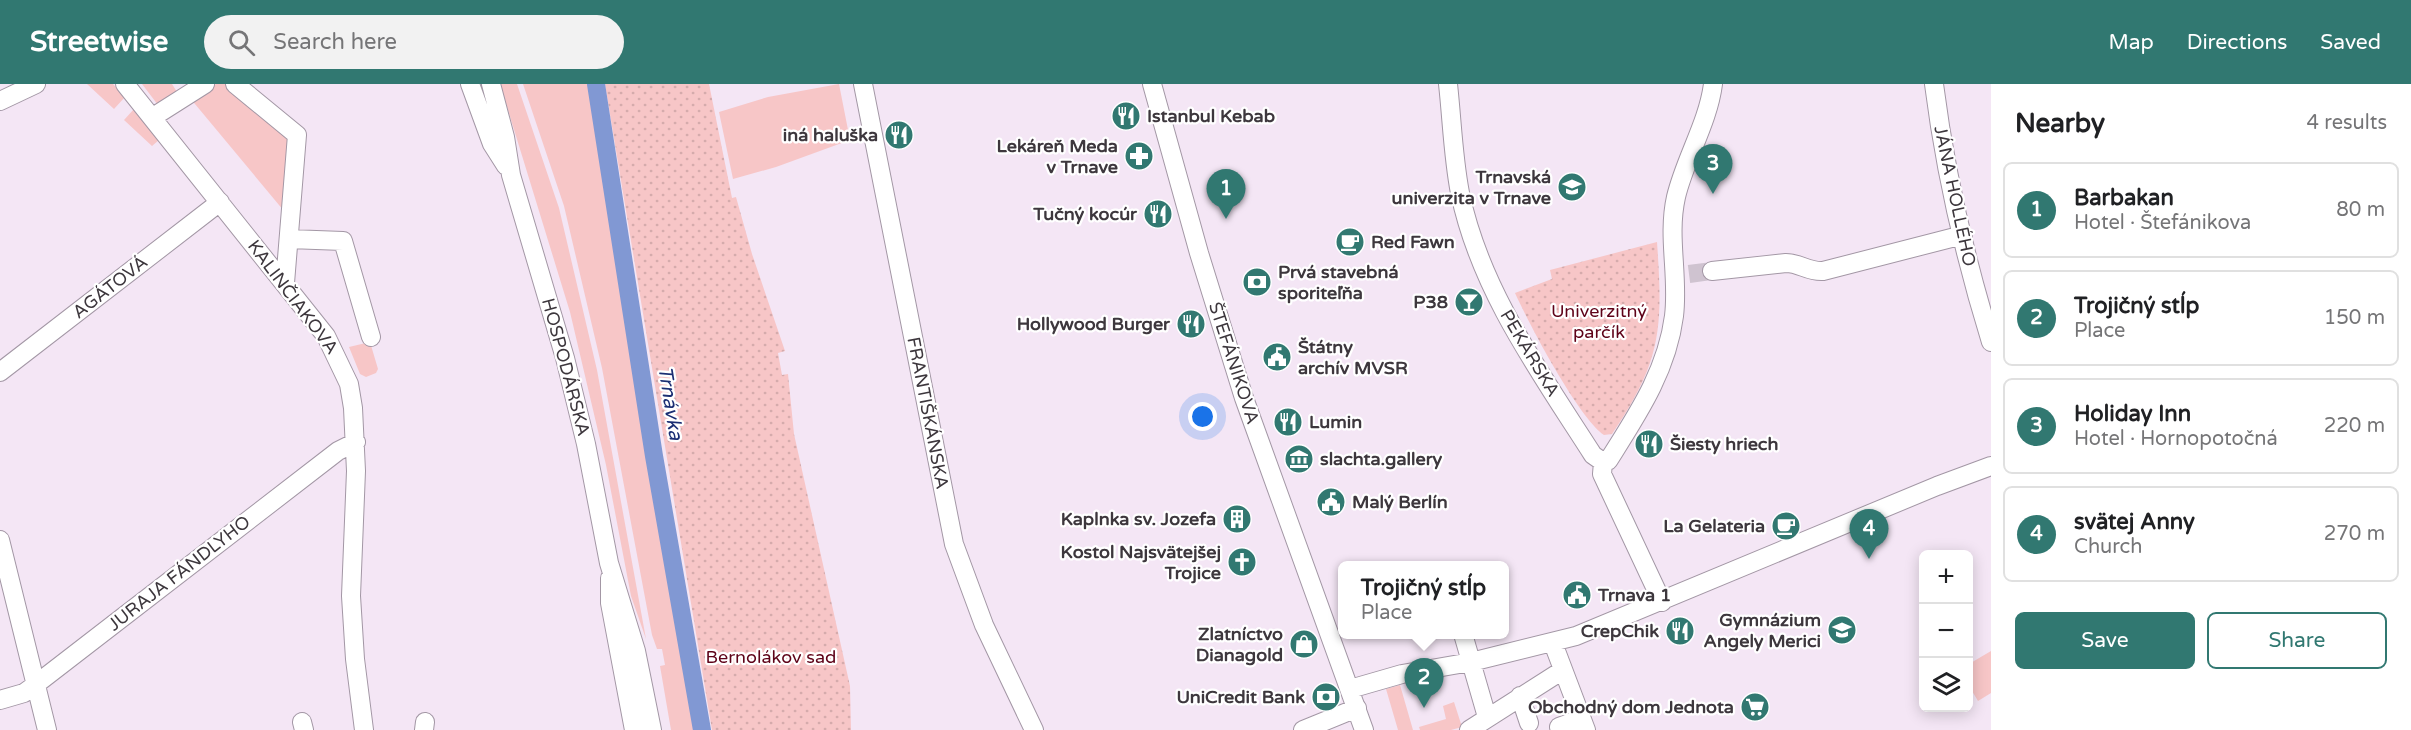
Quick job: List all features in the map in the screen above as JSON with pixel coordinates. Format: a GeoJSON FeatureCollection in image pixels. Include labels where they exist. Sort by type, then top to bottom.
{"type":"FeatureCollection","features":[{"type":"Feature","properties":{"kind":"street"},"geometry":{"type":"LineString","coordinates":[[0,101],[36,84]]}},
{"type":"Feature","properties":{"kind":"street","name":"KALINČIAKOVA"},"geometry":{"type":"LineString","coordinates":[[126,84],[326,336],[340,361],[349,384],[356,442],[351,596],[355,659],[364,730]]}},
{"type":"Feature","properties":{"kind":"street"},"geometry":{"type":"LineString","coordinates":[[153,117],[205,84]]}},
{"type":"Feature","properties":{"kind":"street"},"geometry":{"type":"LineString","coordinates":[[235,84],[297,135],[285,283]]}},
{"type":"Feature","properties":{"kind":"street","name":"HOSPODÁRSKA"},"geometry":{"type":"LineString","coordinates":[[470,84],[492,144],[511,175]]}},
{"type":"Feature","properties":{"kind":"street","name":"HOSPODÁRSKA"},"geometry":{"type":"LineString","coordinates":[[491,84],[505,137],[511,175],[568,369],[586,444],[609,562],[610,603],[634,730]]}},
{"type":"Feature","properties":{"kind":"street","name":"FRANTIŠKÁNSKA"},"geometry":{"type":"LineString","coordinates":[[863,84],[954,544],[984,625],[1034,730]]}},
{"type":"Feature","properties":{"kind":"street","name":"ŠTEFÁNIKOVA"},"geometry":{"type":"LineString","coordinates":[[1152,84],[1199,253],[1244,398],[1365,730]]}},
{"type":"Feature","properties":{"kind":"street","name":"PEKÁRSKA"},"geometry":{"type":"LineString","coordinates":[[1448,84],[1460,194],[1491,284],[1514,332],[1593,455],[1602,462],[1602,474],[1662,602]]}},
{"type":"Feature","properties":{"kind":"street"},"geometry":{"type":"LineString","coordinates":[[1602,462],[1608,460],[1657,378],[1674,315],[1681,270],[1672,220],[1677,195],[1710,101],[1713,84]]}},
{"type":"Feature","properties":{"kind":"street","name":"JÁNA HOLLÉHO"},"geometry":{"type":"LineString","coordinates":[[1934,84],[1940,131],[1962,235],[1991,342]]}},
{"type":"Feature","properties":{"kind":"street","name":"AGÁTOVÁ"},"geometry":{"type":"LineString","coordinates":[[0,372],[220,202]]}},
{"type":"Feature","properties":{"kind":"street"},"geometry":{"type":"LineString","coordinates":[[290,231],[344,241],[371,337]]}},
{"type":"Feature","properties":{"kind":"street"},"geometry":{"type":"LineString","coordinates":[[1712,271],[1786,263],[1808,270],[1823,271],[1962,235]]}},
{"type":"Feature","properties":{"kind":"street","name":"JURAJA FÁNDLYHO"},"geometry":{"type":"LineString","coordinates":[[0,700],[24,693],[338,451],[356,442]]}},
{"type":"Feature","properties":{"kind":"street"},"geometry":{"type":"LineString","coordinates":[[1350,689],[1402,674],[1471,662],[1576,636],[1937,486],[1991,466]]}},
{"type":"Feature","properties":{"kind":"street"},"geometry":{"type":"LineString","coordinates":[[0,540],[47,730]]}},
{"type":"Feature","properties":{"kind":"street","name":"HOSPODÁRSKA"},"geometry":{"type":"LineString","coordinates":[[609,562],[623,599],[652,730]]}},
{"type":"Feature","properties":{"kind":"street"},"geometry":{"type":"LineString","coordinates":[[1464,639],[1487,717]]}},
{"type":"Feature","properties":{"kind":"street"},"geometry":{"type":"LineString","coordinates":[[1553,643],[1583,724],[1559,727]]}},
{"type":"Feature","properties":{"kind":"street"},"geometry":{"type":"LineString","coordinates":[[1469,730],[1563,670]]}},
{"type":"Feature","properties":{"kind":"street"},"geometry":{"type":"LineString","coordinates":[[1520,696],[1529,723]]}},
{"type":"Feature","properties":{"kind":"street"},"geometry":{"type":"LineString","coordinates":[[1303,730],[1357,708]]}},
{"type":"Feature","properties":{"kind":"green space"},"geometry":{"type":"Polygon","coordinates":[[[87,84],[113,84],[125,97],[114,109],[87,84]]]}},
{"type":"Feature","properties":{"kind":"green space"},"geometry":{"type":"Polygon","coordinates":[[[142,84],[172,84],[177,92],[158,105],[142,84]]]}},
{"type":"Feature","properties":{"kind":"green space"},"geometry":{"type":"Polygon","coordinates":[[[216,84],[225,84],[289,135],[284,211],[190,98],[216,84]]]}},
{"type":"Feature","properties":{"kind":"green space"},"geometry":{"type":"Polygon","coordinates":[[[500,84],[517,84],[559,208],[597,370],[646,639],[631,596],[606,465],[570,312],[500,84]]]}},
{"type":"Feature","properties":{"kind":"green space"},"geometry":{"type":"Polygon","coordinates":[[[523,84],[588,84],[695,730],[671,730],[660,666],[665,665],[662,649],[657,649],[652,635],[602,368],[564,206],[523,84]]]}},
{"type":"Feature","properties":{"kind":"green space","name":"Bernolákov sad"},"geometry":{"type":"Polygon","coordinates":[[[605,84],[709,84],[732,198],[736,197],[752,254],[785,351],[778,353],[782,375],[788,374],[794,434],[850,686],[851,730],[712,730],[605,84]]]}},
{"type":"Feature","properties":{"kind":"green space"},"geometry":{"type":"Polygon","coordinates":[[[839,84],[850,140],[776,167],[733,179],[719,112],[768,97],[839,84]]]}},
{"type":"Feature","properties":{"kind":"green space"},"geometry":{"type":"Polygon","coordinates":[[[134,109],[159,140],[152,146],[124,120],[134,109]]]}},
{"type":"Feature","properties":{"kind":"green space","name":"Univerzitný parčík"},"geometry":{"type":"Polygon","coordinates":[[[1657,242],[1660,298],[1656,342],[1641,385],[1629,408],[1612,434],[1604,435],[1581,410],[1568,390],[1542,347],[1515,293],[1552,279],[1550,270],[1657,242]]]}},
{"type":"Feature","properties":{"kind":"green space"},"geometry":{"type":"Polygon","coordinates":[[[370,342],[378,369],[376,373],[366,377],[360,374],[349,347],[370,342]]]}},
{"type":"Feature","properties":{"kind":"green space"},"geometry":{"type":"Polygon","coordinates":[[[1991,651],[1991,693],[1978,701],[1973,693],[1973,662],[1991,651]]]}},
{"type":"Feature","properties":{"kind":"green space"},"geometry":{"type":"Polygon","coordinates":[[[1400,685],[1413,730],[1398,730],[1386,689],[1400,685]]]}},
{"type":"Feature","properties":{"kind":"green space"},"geometry":{"type":"Polygon","coordinates":[[[1454,702],[1462,727],[1451,730],[1420,730],[1419,727],[1446,719],[1443,706],[1454,702]]]}},
{"type":"Feature","properties":{"kind":"waterway","name":"Trnávka"},"geometry":{"type":"LineString","coordinates":[[596,84],[654,456],[702,730]]}},
{"type":"Feature","properties":{"kind":"tunnel"},"geometry":{"type":"LineString","coordinates":[[1689,274],[1712,271]]}},
{"type":"Feature","properties":{"kind":"place","name":"Istanbul Kebab"},"geometry":{"type":"Point","coordinates":[1126,116]}},
{"type":"Feature","properties":{"kind":"place","name":"iná haluška"},"geometry":{"type":"Point","coordinates":[899,135]}},
{"type":"Feature","properties":{"kind":"place","name":"Lekáreň Meda v Trnave"},"geometry":{"type":"Point","coordinates":[1139,156]}},
{"type":"Feature","properties":{"kind":"place","name":"Trnavská univerzita v Trnave"},"geometry":{"type":"Point","coordinates":[1572,187]}},
{"type":"Feature","properties":{"kind":"place","name":"Holiday Inn"},"geometry":{"type":"Point","coordinates":[1713,194]}},
{"type":"Feature","properties":{"kind":"place","name":"Tučný kocúr"},"geometry":{"type":"Point","coordinates":[1158,214]}},
{"type":"Feature","properties":{"kind":"place","name":"Barbakan"},"geometry":{"type":"Point","coordinates":[1226,219]}},
{"type":"Feature","properties":{"kind":"place","name":"Red Fawn"},"geometry":{"type":"Point","coordinates":[1350,242]}},
{"type":"Feature","properties":{"kind":"place","name":"Prvá stavebná sporiteľňa"},"geometry":{"type":"Point","coordinates":[1257,282]}},
{"type":"Feature","properties":{"kind":"place","name":"P38"},"geometry":{"type":"Point","coordinates":[1469,302]}},
{"type":"Feature","properties":{"kind":"place","name":"Hollywood Burger"},"geometry":{"type":"Point","coordinates":[1191,324]}},
{"type":"Feature","properties":{"kind":"place","name":"Štátny archív MVSR"},"geometry":{"type":"Point","coordinates":[1277,357]}},
{"type":"Feature","properties":{"kind":"place","name":"Lumin"},"geometry":{"type":"Point","coordinates":[1288,422]}},
{"type":"Feature","properties":{"kind":"place","name":"Šiesty hriech"},"geometry":{"type":"Point","coordinates":[1649,444]}},
{"type":"Feature","properties":{"kind":"place","name":"slachta.gallery"},"geometry":{"type":"Point","coordinates":[1299,459]}},
{"type":"Feature","properties":{"kind":"place","name":"Malý Berlín"},"geometry":{"type":"Point","coordinates":[1331,502]}},
{"type":"Feature","properties":{"kind":"place","name":"Kaplnka sv. Jozefa"},"geometry":{"type":"Point","coordinates":[1237,519]}},
{"type":"Feature","properties":{"kind":"place","name":"La Gelateria"},"geometry":{"type":"Point","coordinates":[1786,526]}},
{"type":"Feature","properties":{"kind":"place","name":"svätej Anny"},"geometry":{"type":"Point","coordinates":[1869,559]}},
{"type":"Feature","properties":{"kind":"place","name":"Kostol Najsvätejšej Trojice"},"geometry":{"type":"Point","coordinates":[1242,562]}},
{"type":"Feature","properties":{"kind":"place","name":"Trnava 1"},"geometry":{"type":"Point","coordinates":[1577,595]}},
{"type":"Feature","properties":{"kind":"place","name":"Gymnázium Angely Merici"},"geometry":{"type":"Point","coordinates":[1842,630]}},
{"type":"Feature","properties":{"kind":"place","name":"CrepChik"},"geometry":{"type":"Point","coordinates":[1680,631]}},
{"type":"Feature","properties":{"kind":"place","name":"Zlatníctvo Dianagold"},"geometry":{"type":"Point","coordinates":[1304,644]}},
{"type":"Feature","properties":{"kind":"place","name":"UniCredit Bank"},"geometry":{"type":"Point","coordinates":[1326,697]}},
{"type":"Feature","properties":{"kind":"place","name":"Obchodný dom Jednota"},"geometry":{"type":"Point","coordinates":[1755,707]}},
{"type":"Feature","properties":{"kind":"place","name":"Trojičný stĺp"},"geometry":{"type":"Point","coordinates":[1424,708]}}]}
